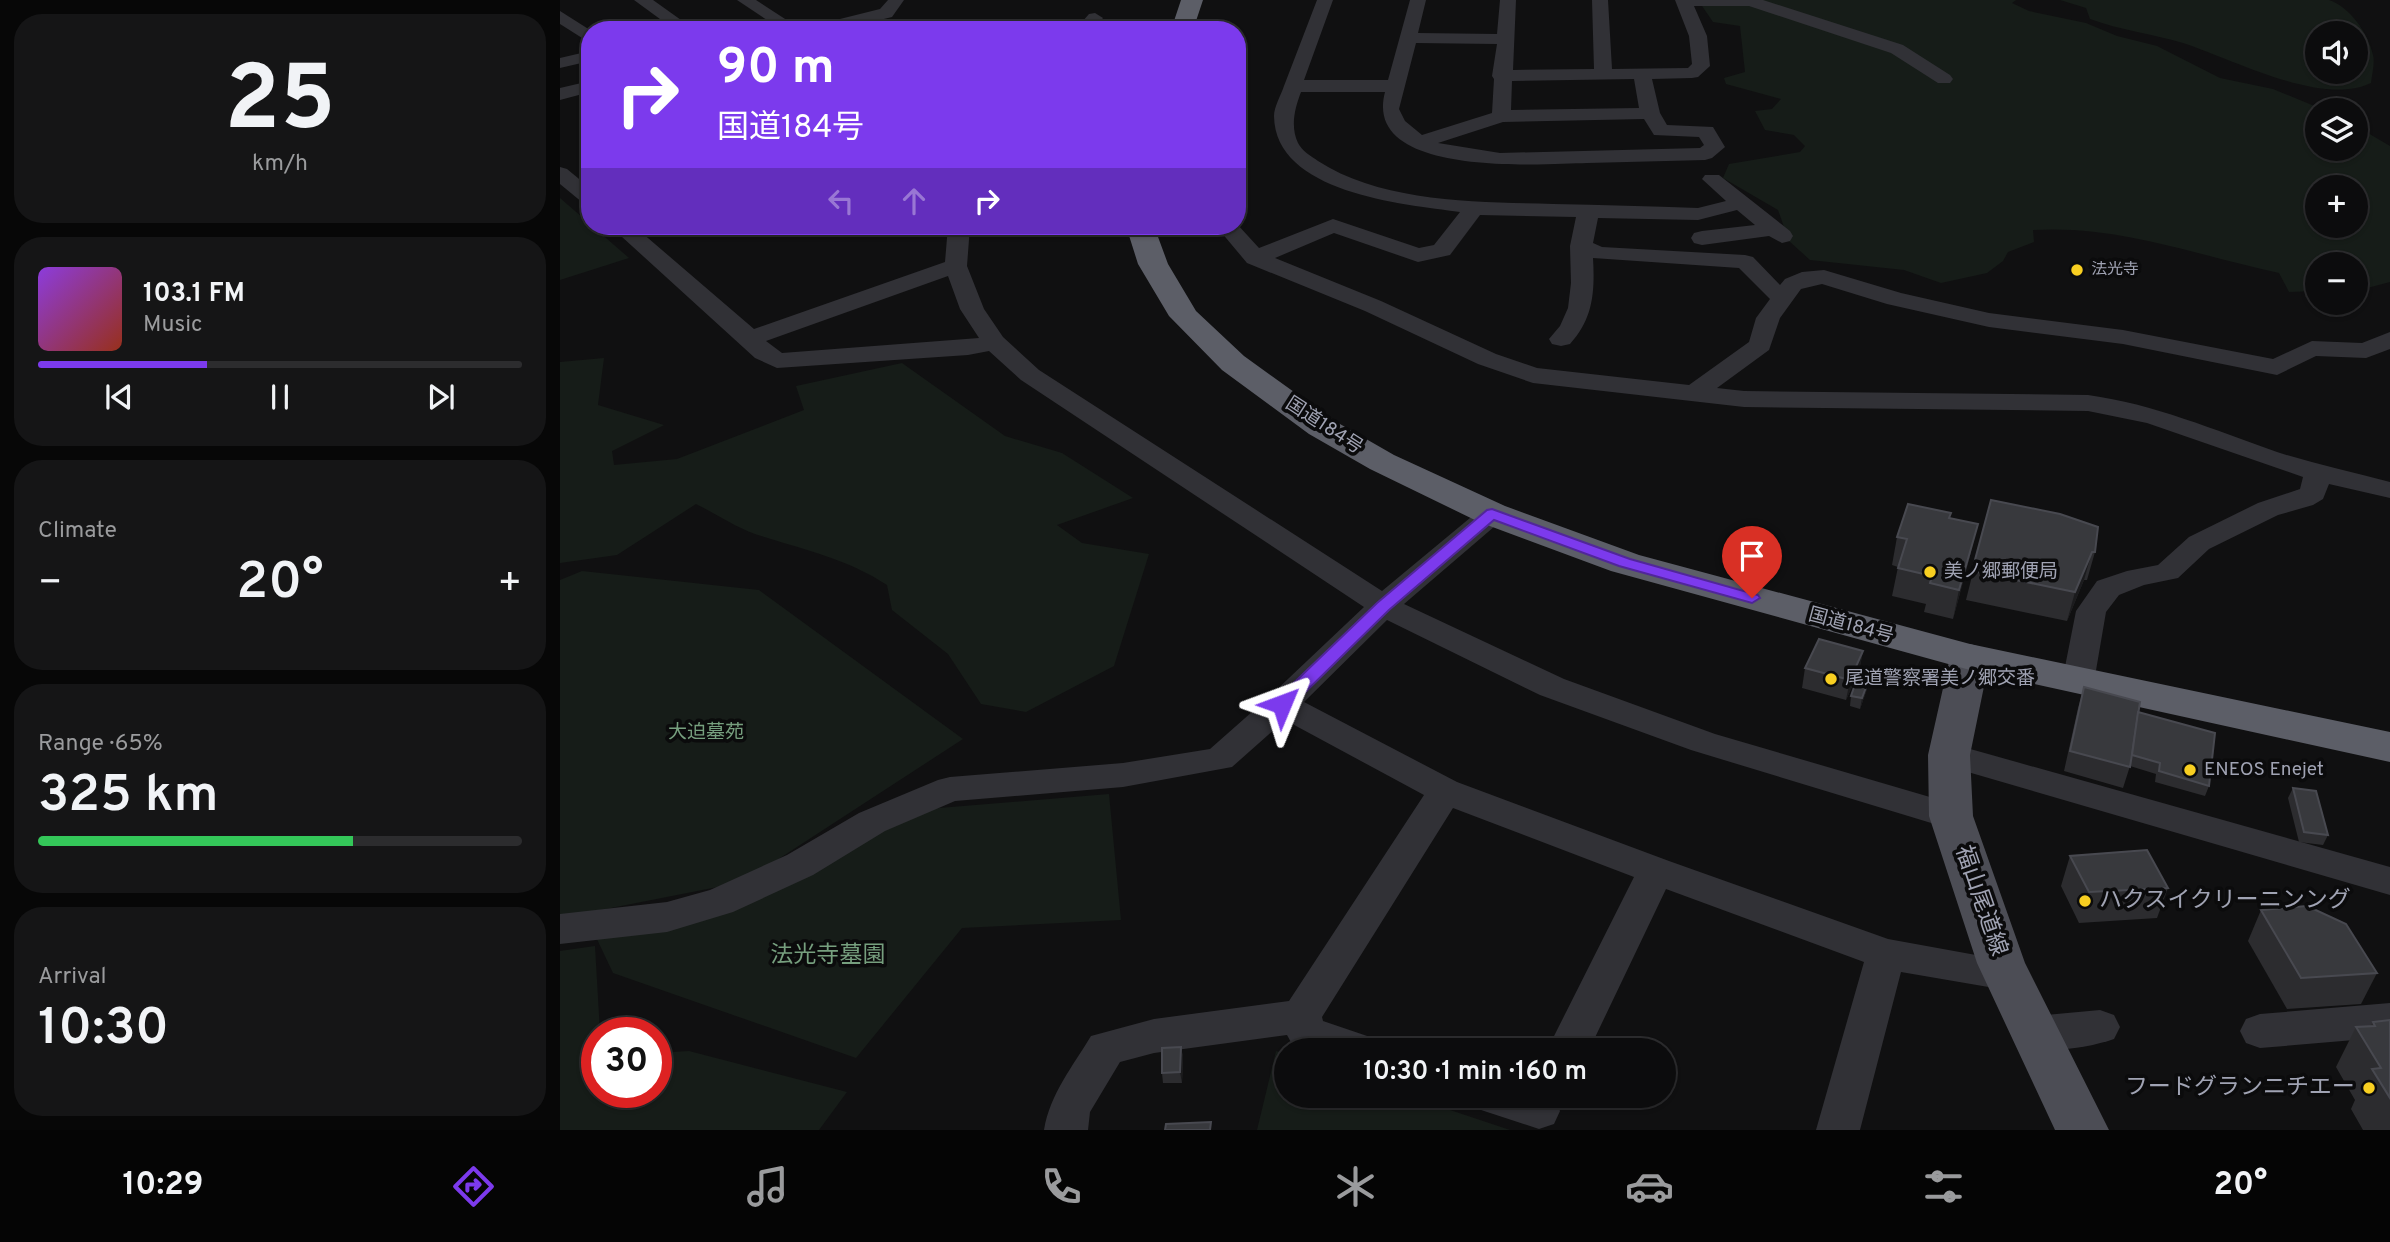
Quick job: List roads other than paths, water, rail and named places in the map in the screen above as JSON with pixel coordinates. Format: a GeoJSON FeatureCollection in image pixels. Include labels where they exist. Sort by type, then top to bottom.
{"type":"FeatureCollection","features":[{"type":"Feature","properties":{"kind":"highway"},"geometry":{"type":"LineString","coordinates":[[1185,21],[1192,0]]}},
{"type":"Feature","properties":{"kind":"highway","name":"国道184号"},"geometry":{"type":"LineString","coordinates":[[1143,235],[1153,264],[1184,316],[1233,363],[1321,427],[1382,462],[1492,514],[1625,563],[1970,657],[2390,747]]}},
{"type":"Feature","properties":{"kind":"main road","name":"福山尾道線"},"geometry":{"type":"LineString","coordinates":[[1970,657],[1949,755],[1951,816],[2006,974],[2082,1130]]}},
{"type":"Feature","properties":{"kind":"street"},"geometry":{"type":"LineString","coordinates":[[642,0],[674,21]]}},
{"type":"Feature","properties":{"kind":"street"},"geometry":{"type":"LineString","coordinates":[[745,0],[779,21]]}},
{"type":"Feature","properties":{"kind":"street"},"geometry":{"type":"LineString","coordinates":[[854,21],[886,13],[896,0]]}},
{"type":"Feature","properties":{"kind":"street"},"geometry":{"type":"LineString","coordinates":[[1325,0],[1283,114],[1283,129],[1288,143],[1298,156],[1322,172],[1360,188],[1396,197],[1474,208],[1698,214],[1741,203]]}},
{"type":"Feature","properties":{"kind":"street"},"geometry":{"type":"LineString","coordinates":[[1418,0],[1390,109],[1396,127],[1447,152],[1500,159],[1704,154],[1715,147],[1706,131],[1661,131],[1650,113],[1642,74]]}},
{"type":"Feature","properties":{"kind":"street"},"geometry":{"type":"LineString","coordinates":[[1501,116],[1508,0]]}},
{"type":"Feature","properties":{"kind":"street"},"geometry":{"type":"LineString","coordinates":[[1600,0],[1603,74]]}},
{"type":"Feature","properties":{"kind":"street"},"geometry":{"type":"LineString","coordinates":[[1502,76],[1692,73],[1701,66],[1699,36],[1684,1],[1750,1],[1898,50],[1944,79]]}},
{"type":"Feature","properties":{"kind":"street"},"geometry":{"type":"LineString","coordinates":[[855,5],[874,16]]}},
{"type":"Feature","properties":{"kind":"street"},"geometry":{"type":"LineString","coordinates":[[560,16],[581,31]]}},
{"type":"Feature","properties":{"kind":"street"},"geometry":{"type":"LineString","coordinates":[[1409,38],[1505,39]]}},
{"type":"Feature","properties":{"kind":"street"},"geometry":{"type":"LineString","coordinates":[[560,63],[581,58]]}},
{"type":"Feature","properties":{"kind":"street"},"geometry":{"type":"LineString","coordinates":[[1295,86],[1396,86]]}},
{"type":"Feature","properties":{"kind":"street"},"geometry":{"type":"LineString","coordinates":[[560,94],[581,88]]}},
{"type":"Feature","properties":{"kind":"street"},"geometry":{"type":"LineString","coordinates":[[1422,142],[1501,116],[1650,113]]}},
{"type":"Feature","properties":{"kind":"street"},"geometry":{"type":"LineString","coordinates":[[560,173],[581,191]]}},
{"type":"Feature","properties":{"kind":"street"},"geometry":{"type":"LineString","coordinates":[[1702,239],[1777,232],[1712,179]]}},
{"type":"Feature","properties":{"kind":"street"},"geometry":{"type":"LineString","coordinates":[[1255,258],[1333,226],[1418,255],[1441,250],[1474,208]]}},
{"type":"Feature","properties":{"kind":"street"},"geometry":{"type":"LineString","coordinates":[[1561,339],[1570,331],[1582,302],[1581,246],[1588,213]]}},
{"type":"Feature","properties":{"kind":"street"},"geometry":{"type":"LineString","coordinates":[[631,235],[764,353],[777,361],[968,348],[994,342]]}},
{"type":"Feature","properties":{"kind":"street"},"geometry":{"type":"LineString","coordinates":[[958,235],[956,266],[972,309],[994,342],[1030,375],[1383,606],[1564,692],[1703,742],[1951,816]]}},
{"type":"Feature","properties":{"kind":"street"},"geometry":{"type":"LineString","coordinates":[[1235,235],[1255,258],[1373,306],[1514,370],[1533,375],[1744,399],[2088,403],[2120,406],[2158,416],[2269,458],[2390,490]]}},
{"type":"Feature","properties":{"kind":"street"},"geometry":{"type":"LineString","coordinates":[[1581,246],[1598,253],[1745,262],[1783,298]]}},
{"type":"Feature","properties":{"kind":"street"},"geometry":{"type":"LineString","coordinates":[[750,338],[956,266]]}},
{"type":"Feature","properties":{"kind":"street"},"geometry":{"type":"LineString","coordinates":[[1696,392],[1760,345],[1769,318],[1783,298],[1793,285],[1810,277],[1824,277],[1895,299],[1989,320],[2123,337],[2277,367],[2312,348],[2366,351],[2390,339]]}},
{"type":"Feature","properties":{"kind":"street"},"geometry":{"type":"LineString","coordinates":[[2078,682],[2091,611],[2108,588],[2138,577],[2167,572],[2209,538],[2268,509],[2303,499],[2313,493],[2318,472]]}},
{"type":"Feature","properties":{"kind":"street"},"geometry":{"type":"LineString","coordinates":[[560,929],[667,918],[720,902],[800,865],[872,822],[950,789],[1123,775],[1220,759],[1282,704],[1383,606],[1492,514]]}},
{"type":"Feature","properties":{"kind":"street"},"geometry":{"type":"LineString","coordinates":[[1282,704],[1446,791],[1656,871],[1886,954],[2006,974]]}},
{"type":"Feature","properties":{"kind":"street"},"geometry":{"type":"LineString","coordinates":[[1949,755],[2390,881]]}},
{"type":"Feature","properties":{"kind":"street"},"geometry":{"type":"LineString","coordinates":[[1066,1130],[1069,1109],[1106,1048],[1154,1036],[1301,1016],[1446,791]]}},
{"type":"Feature","properties":{"kind":"street"},"geometry":{"type":"LineString","coordinates":[[1574,1038],[1656,871]]}},
{"type":"Feature","properties":{"kind":"street"},"geometry":{"type":"LineString","coordinates":[[1838,1130],[1886,954]]}},
{"type":"Feature","properties":{"kind":"street"},"geometry":{"type":"LineString","coordinates":[[1301,1016],[1306,1032],[1323,1038]]}},
{"type":"Feature","properties":{"kind":"street"},"geometry":{"type":"LineString","coordinates":[[2260,1031],[2390,1020]]}},
{"type":"Feature","properties":{"kind":"street"},"geometry":{"type":"LineString","coordinates":[[2035,1033],[2100,1027]]}},
{"type":"Feature","properties":{"kind":"place","name":"法光寺"},"geometry":{"type":"Point","coordinates":[2077,270]}},
{"type":"Feature","properties":{"kind":"place","name":"美ノ郷郵便局"},"geometry":{"type":"Point","coordinates":[1930,572]}},
{"type":"Feature","properties":{"kind":"place","name":"尾道警察署美ノ郷交番"},"geometry":{"type":"Point","coordinates":[1831,679]}},
{"type":"Feature","properties":{"kind":"place","name":"ENEOS Enejet"},"geometry":{"type":"Point","coordinates":[2190,770]}},
{"type":"Feature","properties":{"kind":"place","name":"ハクスイクリーニンング"},"geometry":{"type":"Point","coordinates":[2085,901]}},
{"type":"Feature","properties":{"kind":"place","name":"フードグランニチエー"},"geometry":{"type":"Point","coordinates":[2369,1088]}},
{"type":"Feature","properties":{"kind":"park label","name":"大迫墓苑"},"geometry":{"type":"Point","coordinates":[706,733]}},
{"type":"Feature","properties":{"kind":"park label","name":"法光寺墓園"},"geometry":{"type":"Point","coordinates":[828,956]}}]}
